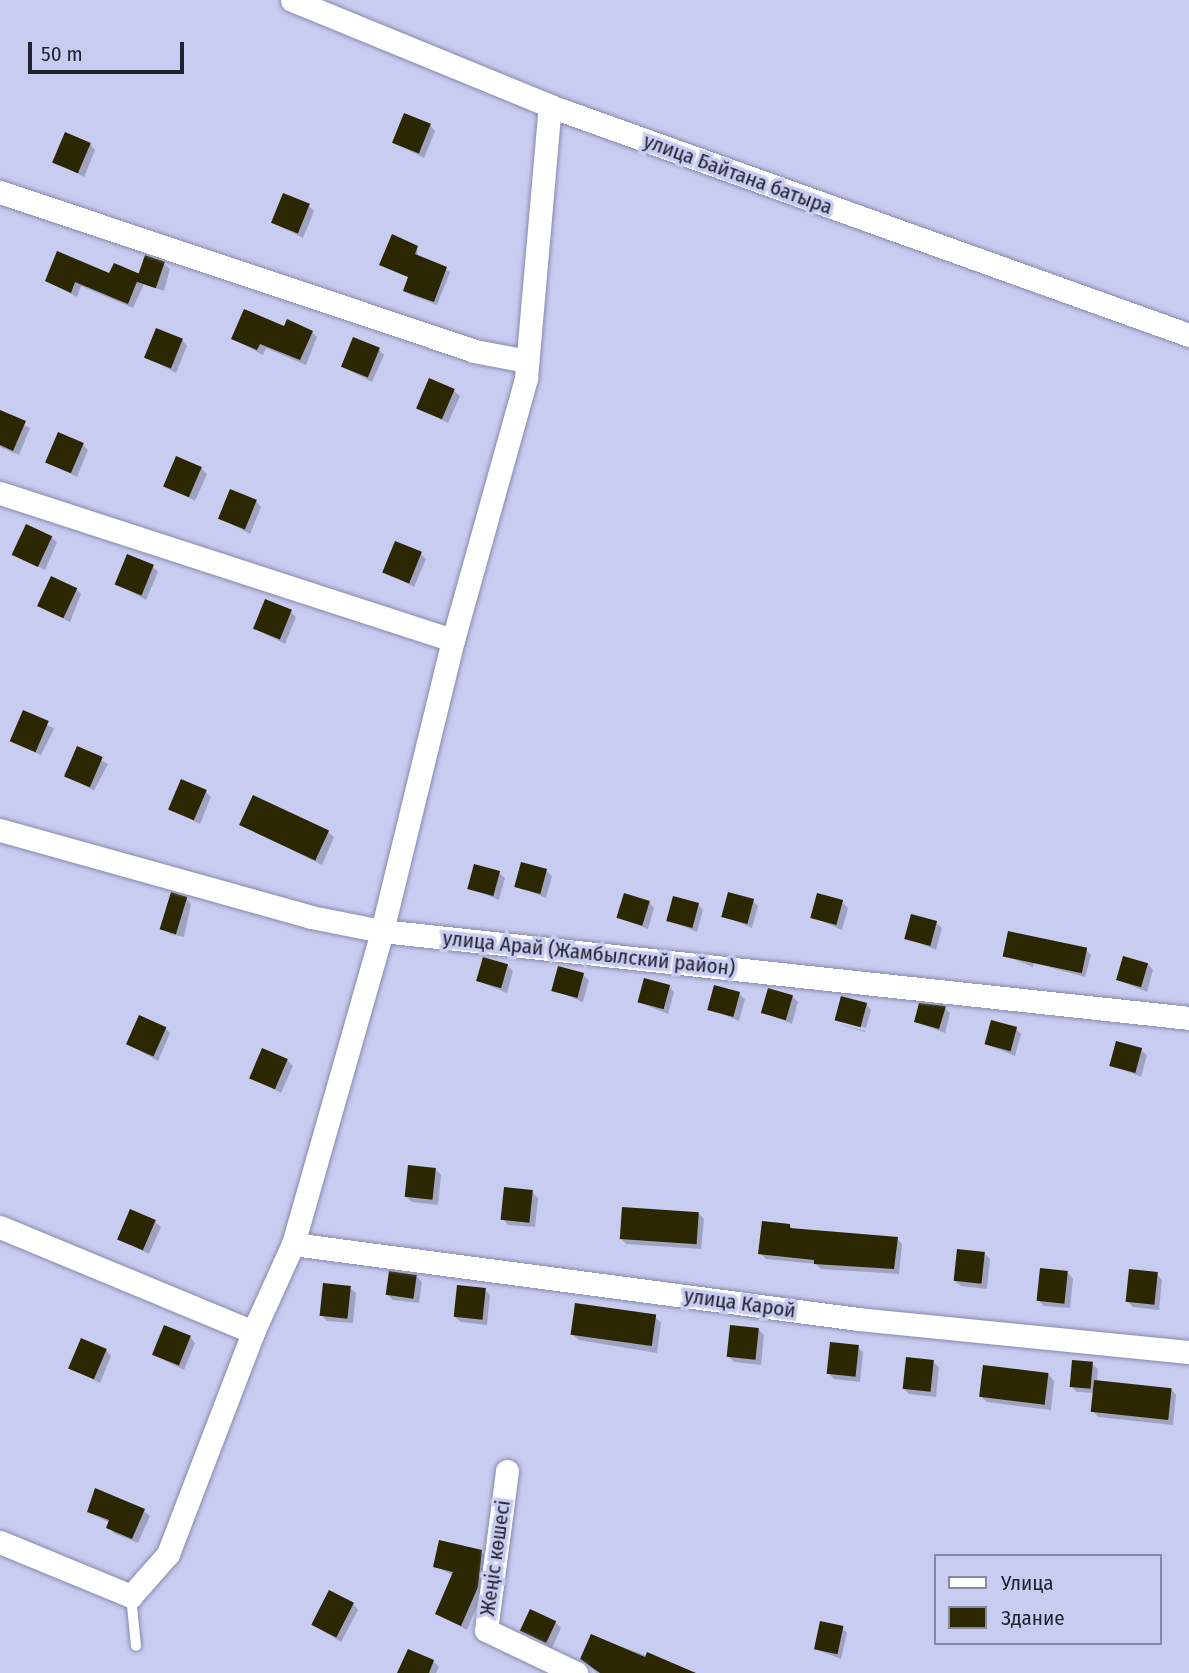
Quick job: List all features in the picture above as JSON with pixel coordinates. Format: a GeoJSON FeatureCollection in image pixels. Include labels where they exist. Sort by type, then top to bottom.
{"type":"FeatureCollection","features":[{"type":"Feature","properties":{"kind":"street","name":"улица Байтана батыра"},"geometry":{"type":"LineString","coordinates":[[292,0],[550,106],[1189,335]]}},
{"type":"Feature","properties":{"kind":"street"},"geometry":{"type":"LineString","coordinates":[[0,1542],[131,1596],[168,1554],[253,1332],[293,1244],[382,931],[453,640],[527,361],[550,106]]}},
{"type":"Feature","properties":{"kind":"street"},"geometry":{"type":"LineString","coordinates":[[0,192],[474,351],[527,361]]}},
{"type":"Feature","properties":{"kind":"street"},"geometry":{"type":"LineString","coordinates":[[0,493],[453,640]]}},
{"type":"Feature","properties":{"kind":"street","name":"улица Арай (Жамбылский район)"},"geometry":{"type":"LineString","coordinates":[[0,831],[311,917],[382,931],[1189,1018]]}},
{"type":"Feature","properties":{"kind":"street"},"geometry":{"type":"LineString","coordinates":[[0,1227],[253,1332]]}},
{"type":"Feature","properties":{"kind":"street","name":"улица Карой"},"geometry":{"type":"LineString","coordinates":[[293,1244],[858,1319],[1189,1352]]}},
{"type":"Feature","properties":{"kind":"street","name":"Жеңіс көшесі"},"geometry":{"type":"LineString","coordinates":[[507,1471],[486,1630],[576,1673]]}},
{"type":"Feature","properties":{"kind":"lane"},"geometry":{"type":"LineString","coordinates":[[131,1596],[136,1646]]}},
{"type":"Feature","properties":{"kind":"building"},"geometry":{"type":"Polygon","coordinates":[[[404,113],[431,124],[419,154],[392,143],[404,113]]]}},
{"type":"Feature","properties":{"kind":"building"},"geometry":{"type":"Polygon","coordinates":[[[65,132],[91,143],[78,173],[52,162],[65,132]]]}},
{"type":"Feature","properties":{"kind":"building"},"geometry":{"type":"Polygon","coordinates":[[[283,193],[310,204],[298,234],[271,223],[283,193]]]}},
{"type":"Feature","properties":{"kind":"building"},"geometry":{"type":"Polygon","coordinates":[[[392,234],[418,246],[415,254],[447,267],[434,302],[403,291],[408,277],[379,265],[392,234]]]}},
{"type":"Feature","properties":{"kind":"building"},"geometry":{"type":"Polygon","coordinates":[[[57,251],[109,273],[114,263],[140,274],[128,304],[75,282],[71,293],[45,281],[57,251]]]}},
{"type":"Feature","properties":{"kind":"building"},"geometry":{"type":"Polygon","coordinates":[[[145,255],[165,262],[156,288],[136,281],[145,255]]]}},
{"type":"Feature","properties":{"kind":"building"},"geometry":{"type":"Polygon","coordinates":[[[244,309],[284,326],[287,319],[313,331],[300,360],[260,344],[257,350],[231,339],[244,309]]]}},
{"type":"Feature","properties":{"kind":"building"},"geometry":{"type":"Polygon","coordinates":[[[156,328],[183,339],[171,369],[144,358],[156,328]]]}},
{"type":"Feature","properties":{"kind":"building"},"geometry":{"type":"Polygon","coordinates":[[[353,337],[380,348],[368,378],[341,367],[353,337]]]}},
{"type":"Feature","properties":{"kind":"building"},"geometry":{"type":"Polygon","coordinates":[[[429,378],[455,389],[442,419],[416,408],[429,378]]]}},
{"type":"Feature","properties":{"kind":"building"},"geometry":{"type":"Polygon","coordinates":[[[0,410],[26,421],[13,451],[0,445],[0,410]]]}},
{"type":"Feature","properties":{"kind":"building"},"geometry":{"type":"Polygon","coordinates":[[[58,432],[84,443],[71,473],[45,462],[58,432]]]}},
{"type":"Feature","properties":{"kind":"building"},"geometry":{"type":"Polygon","coordinates":[[[176,456],[202,467],[189,497],[163,486],[176,456]]]}},
{"type":"Feature","properties":{"kind":"building"},"geometry":{"type":"Polygon","coordinates":[[[230,489],[257,500],[245,530],[218,519],[230,489]]]}},
{"type":"Feature","properties":{"kind":"building"},"geometry":{"type":"Polygon","coordinates":[[[26,524],[52,536],[38,567],[12,555],[26,524]]]}},
{"type":"Feature","properties":{"kind":"building"},"geometry":{"type":"Polygon","coordinates":[[[395,541],[422,552],[409,583],[382,573],[395,541]]]}},
{"type":"Feature","properties":{"kind":"building"},"geometry":{"type":"Polygon","coordinates":[[[127,554],[154,565],[142,595],[115,585],[127,554]]]}},
{"type":"Feature","properties":{"kind":"building"},"geometry":{"type":"Polygon","coordinates":[[[51,576],[77,588],[63,618],[37,606],[51,576]]]}},
{"type":"Feature","properties":{"kind":"building"},"geometry":{"type":"Polygon","coordinates":[[[265,599],[292,610],[280,640],[253,629],[265,599]]]}},
{"type":"Feature","properties":{"kind":"building"},"geometry":{"type":"Polygon","coordinates":[[[23,710],[49,721],[35,752],[10,741],[23,710]]]}},
{"type":"Feature","properties":{"kind":"building"},"geometry":{"type":"Polygon","coordinates":[[[77,746],[103,757],[90,787],[64,776],[77,746]]]}},
{"type":"Feature","properties":{"kind":"building"},"geometry":{"type":"Polygon","coordinates":[[[181,779],[207,790],[194,820],[168,809],[181,779]]]}},
{"type":"Feature","properties":{"kind":"building"},"geometry":{"type":"Polygon","coordinates":[[[253,795],[329,830],[315,860],[239,825],[253,795]]]}},
{"type":"Feature","properties":{"kind":"building"},"geometry":{"type":"Polygon","coordinates":[[[521,862],[547,869],[540,894],[514,887],[521,862]]]}},
{"type":"Feature","properties":{"kind":"building"},"geometry":{"type":"Polygon","coordinates":[[[474,864],[500,871],[493,896],[467,889],[474,864]]]}},
{"type":"Feature","properties":{"kind":"building"},"geometry":{"type":"Polygon","coordinates":[[[171,892],[187,897],[176,934],[160,929],[171,892]]]}},
{"type":"Feature","properties":{"kind":"building"},"geometry":{"type":"Polygon","coordinates":[[[728,892],[754,899],[747,924],[721,917],[728,892]]]}},
{"type":"Feature","properties":{"kind":"building"},"geometry":{"type":"Polygon","coordinates":[[[624,893],[650,901],[642,926],[616,918],[624,893]]]}},
{"type":"Feature","properties":{"kind":"building"},"geometry":{"type":"Polygon","coordinates":[[[817,893],[843,900],[836,925],[810,918],[817,893]]]}},
{"type":"Feature","properties":{"kind":"building"},"geometry":{"type":"Polygon","coordinates":[[[673,896],[699,903],[692,928],[666,921],[673,896]]]}},
{"type":"Feature","properties":{"kind":"building"},"geometry":{"type":"Polygon","coordinates":[[[911,914],[937,921],[930,946],[904,939],[911,914]]]}},
{"type":"Feature","properties":{"kind":"building"},"geometry":{"type":"Polygon","coordinates":[[[1008,931],[1087,948],[1082,973],[1003,956],[1008,931]]]}},
{"type":"Feature","properties":{"kind":"building"},"geometry":{"type":"Polygon","coordinates":[[[1123,956],[1148,963],[1141,987],[1116,980],[1123,956]]]}},
{"type":"Feature","properties":{"kind":"building"},"geometry":{"type":"Polygon","coordinates":[[[483,957],[508,964],[501,988],[476,981],[483,957]]]}},
{"type":"Feature","properties":{"kind":"building"},"geometry":{"type":"Polygon","coordinates":[[[558,966],[584,973],[577,998],[551,991],[558,966]]]}},
{"type":"Feature","properties":{"kind":"building"},"geometry":{"type":"Polygon","coordinates":[[[644,978],[670,985],[664,1009],[638,1002],[644,978]]]}},
{"type":"Feature","properties":{"kind":"building"},"geometry":{"type":"Polygon","coordinates":[[[714,985],[740,992],[733,1017],[707,1010],[714,985]]]}},
{"type":"Feature","properties":{"kind":"building"},"geometry":{"type":"Polygon","coordinates":[[[768,988],[793,995],[786,1020],[761,1013],[768,988]]]}},
{"type":"Feature","properties":{"kind":"building"},"geometry":{"type":"Polygon","coordinates":[[[841,996],[867,1003],[861,1027],[835,1020],[841,996]]]}},
{"type":"Feature","properties":{"kind":"building"},"geometry":{"type":"Polygon","coordinates":[[[919,1003],[946,1006],[939,1029],[914,1022],[919,1003]]]}},
{"type":"Feature","properties":{"kind":"building"},"geometry":{"type":"Polygon","coordinates":[[[139,1015],[166,1027],[153,1056],[126,1044],[139,1015]]]}},
{"type":"Feature","properties":{"kind":"building"},"geometry":{"type":"Polygon","coordinates":[[[991,1020],[1017,1027],[1011,1051],[985,1044],[991,1020]]]}},
{"type":"Feature","properties":{"kind":"building"},"geometry":{"type":"Polygon","coordinates":[[[1116,1041],[1142,1048],[1135,1073],[1109,1066],[1116,1041]]]}},
{"type":"Feature","properties":{"kind":"building"},"geometry":{"type":"Polygon","coordinates":[[[262,1048],[288,1059],[275,1089],[249,1078],[262,1048]]]}},
{"type":"Feature","properties":{"kind":"building"},"geometry":{"type":"Polygon","coordinates":[[[408,1165],[436,1168],[433,1200],[405,1197],[408,1165]]]}},
{"type":"Feature","properties":{"kind":"building"},"geometry":{"type":"Polygon","coordinates":[[[504,1187],[533,1190],[529,1223],[501,1220],[504,1187]]]}},
{"type":"Feature","properties":{"kind":"building"},"geometry":{"type":"Polygon","coordinates":[[[622,1207],[699,1212],[697,1244],[620,1239],[622,1207]]]}},
{"type":"Feature","properties":{"kind":"building"},"geometry":{"type":"Polygon","coordinates":[[[130,1209],[156,1220],[143,1250],[117,1239],[130,1209]]]}},
{"type":"Feature","properties":{"kind":"building"},"geometry":{"type":"Polygon","coordinates":[[[762,1221],[790,1224],[790,1228],[898,1237],[894,1269],[814,1264],[814,1260],[758,1254],[762,1221]]]}},
{"type":"Feature","properties":{"kind":"building"},"geometry":{"type":"Polygon","coordinates":[[[957,1249],[985,1252],[982,1284],[954,1281],[957,1249]]]}},
{"type":"Feature","properties":{"kind":"building"},"geometry":{"type":"Polygon","coordinates":[[[1040,1268],[1068,1271],[1064,1304],[1037,1301],[1040,1268]]]}},
{"type":"Feature","properties":{"kind":"building"},"geometry":{"type":"Polygon","coordinates":[[[1129,1269],[1158,1272],[1154,1305],[1126,1302],[1129,1269]]]}},
{"type":"Feature","properties":{"kind":"building"},"geometry":{"type":"Polygon","coordinates":[[[389,1271],[417,1275],[413,1299],[386,1295],[389,1271]]]}},
{"type":"Feature","properties":{"kind":"building"},"geometry":{"type":"Polygon","coordinates":[[[323,1283],[351,1286],[347,1319],[320,1316],[323,1283]]]}},
{"type":"Feature","properties":{"kind":"building"},"geometry":{"type":"Polygon","coordinates":[[[457,1285],[486,1288],[482,1320],[454,1317],[457,1285]]]}},
{"type":"Feature","properties":{"kind":"building"},"geometry":{"type":"Polygon","coordinates":[[[575,1303],[656,1314],[652,1346],[571,1335],[575,1303]]]}},
{"type":"Feature","properties":{"kind":"building"},"geometry":{"type":"Polygon","coordinates":[[[164,1325],[191,1336],[179,1366],[152,1355],[164,1325]]]}},
{"type":"Feature","properties":{"kind":"building"},"geometry":{"type":"Polygon","coordinates":[[[730,1325],[759,1328],[755,1360],[727,1357],[730,1325]]]}},
{"type":"Feature","properties":{"kind":"building"},"geometry":{"type":"Polygon","coordinates":[[[81,1338],[107,1349],[94,1379],[68,1368],[81,1338]]]}},
{"type":"Feature","properties":{"kind":"building"},"geometry":{"type":"Polygon","coordinates":[[[830,1342],[859,1345],[855,1377],[827,1374],[830,1342]]]}},
{"type":"Feature","properties":{"kind":"building"},"geometry":{"type":"Polygon","coordinates":[[[906,1357],[934,1360],[931,1392],[903,1389],[906,1357]]]}},
{"type":"Feature","properties":{"kind":"building"},"geometry":{"type":"Polygon","coordinates":[[[1072,1360],[1093,1362],[1091,1389],[1070,1387],[1072,1360]]]}},
{"type":"Feature","properties":{"kind":"building"},"geometry":{"type":"Polygon","coordinates":[[[983,1365],[1049,1373],[1045,1405],[979,1397],[983,1365]]]}},
{"type":"Feature","properties":{"kind":"building"},"geometry":{"type":"Polygon","coordinates":[[[1094,1380],[1172,1388],[1168,1420],[1091,1412],[1094,1380]]]}},
{"type":"Feature","properties":{"kind":"building"},"geometry":{"type":"Polygon","coordinates":[[[95,1488],[145,1509],[132,1539],[106,1528],[109,1520],[87,1512],[95,1488]]]}},
{"type":"Feature","properties":{"kind":"building"},"geometry":{"type":"Polygon","coordinates":[[[439,1540],[482,1550],[478,1587],[461,1626],[435,1614],[453,1572],[433,1567],[439,1540]]]}},
{"type":"Feature","properties":{"kind":"building"},"geometry":{"type":"Polygon","coordinates":[[[329,1590],[354,1603],[336,1637],[311,1625],[329,1590]]]}},
{"type":"Feature","properties":{"kind":"building"},"geometry":{"type":"Polygon","coordinates":[[[530,1609],[556,1621],[546,1643],[520,1631],[530,1609]]]}},
{"type":"Feature","properties":{"kind":"building"},"geometry":{"type":"Polygon","coordinates":[[[820,1621],[843,1626],[837,1654],[814,1649],[820,1621]]]}},
{"type":"Feature","properties":{"kind":"building"},"geometry":{"type":"Polygon","coordinates":[[[591,1634],[645,1657],[647,1652],[696,1673],[600,1673],[580,1659],[591,1634]]]}},
{"type":"Feature","properties":{"kind":"building"},"geometry":{"type":"Polygon","coordinates":[[[408,1649],[434,1660],[429,1673],[397,1673],[408,1649]]]}}]}
